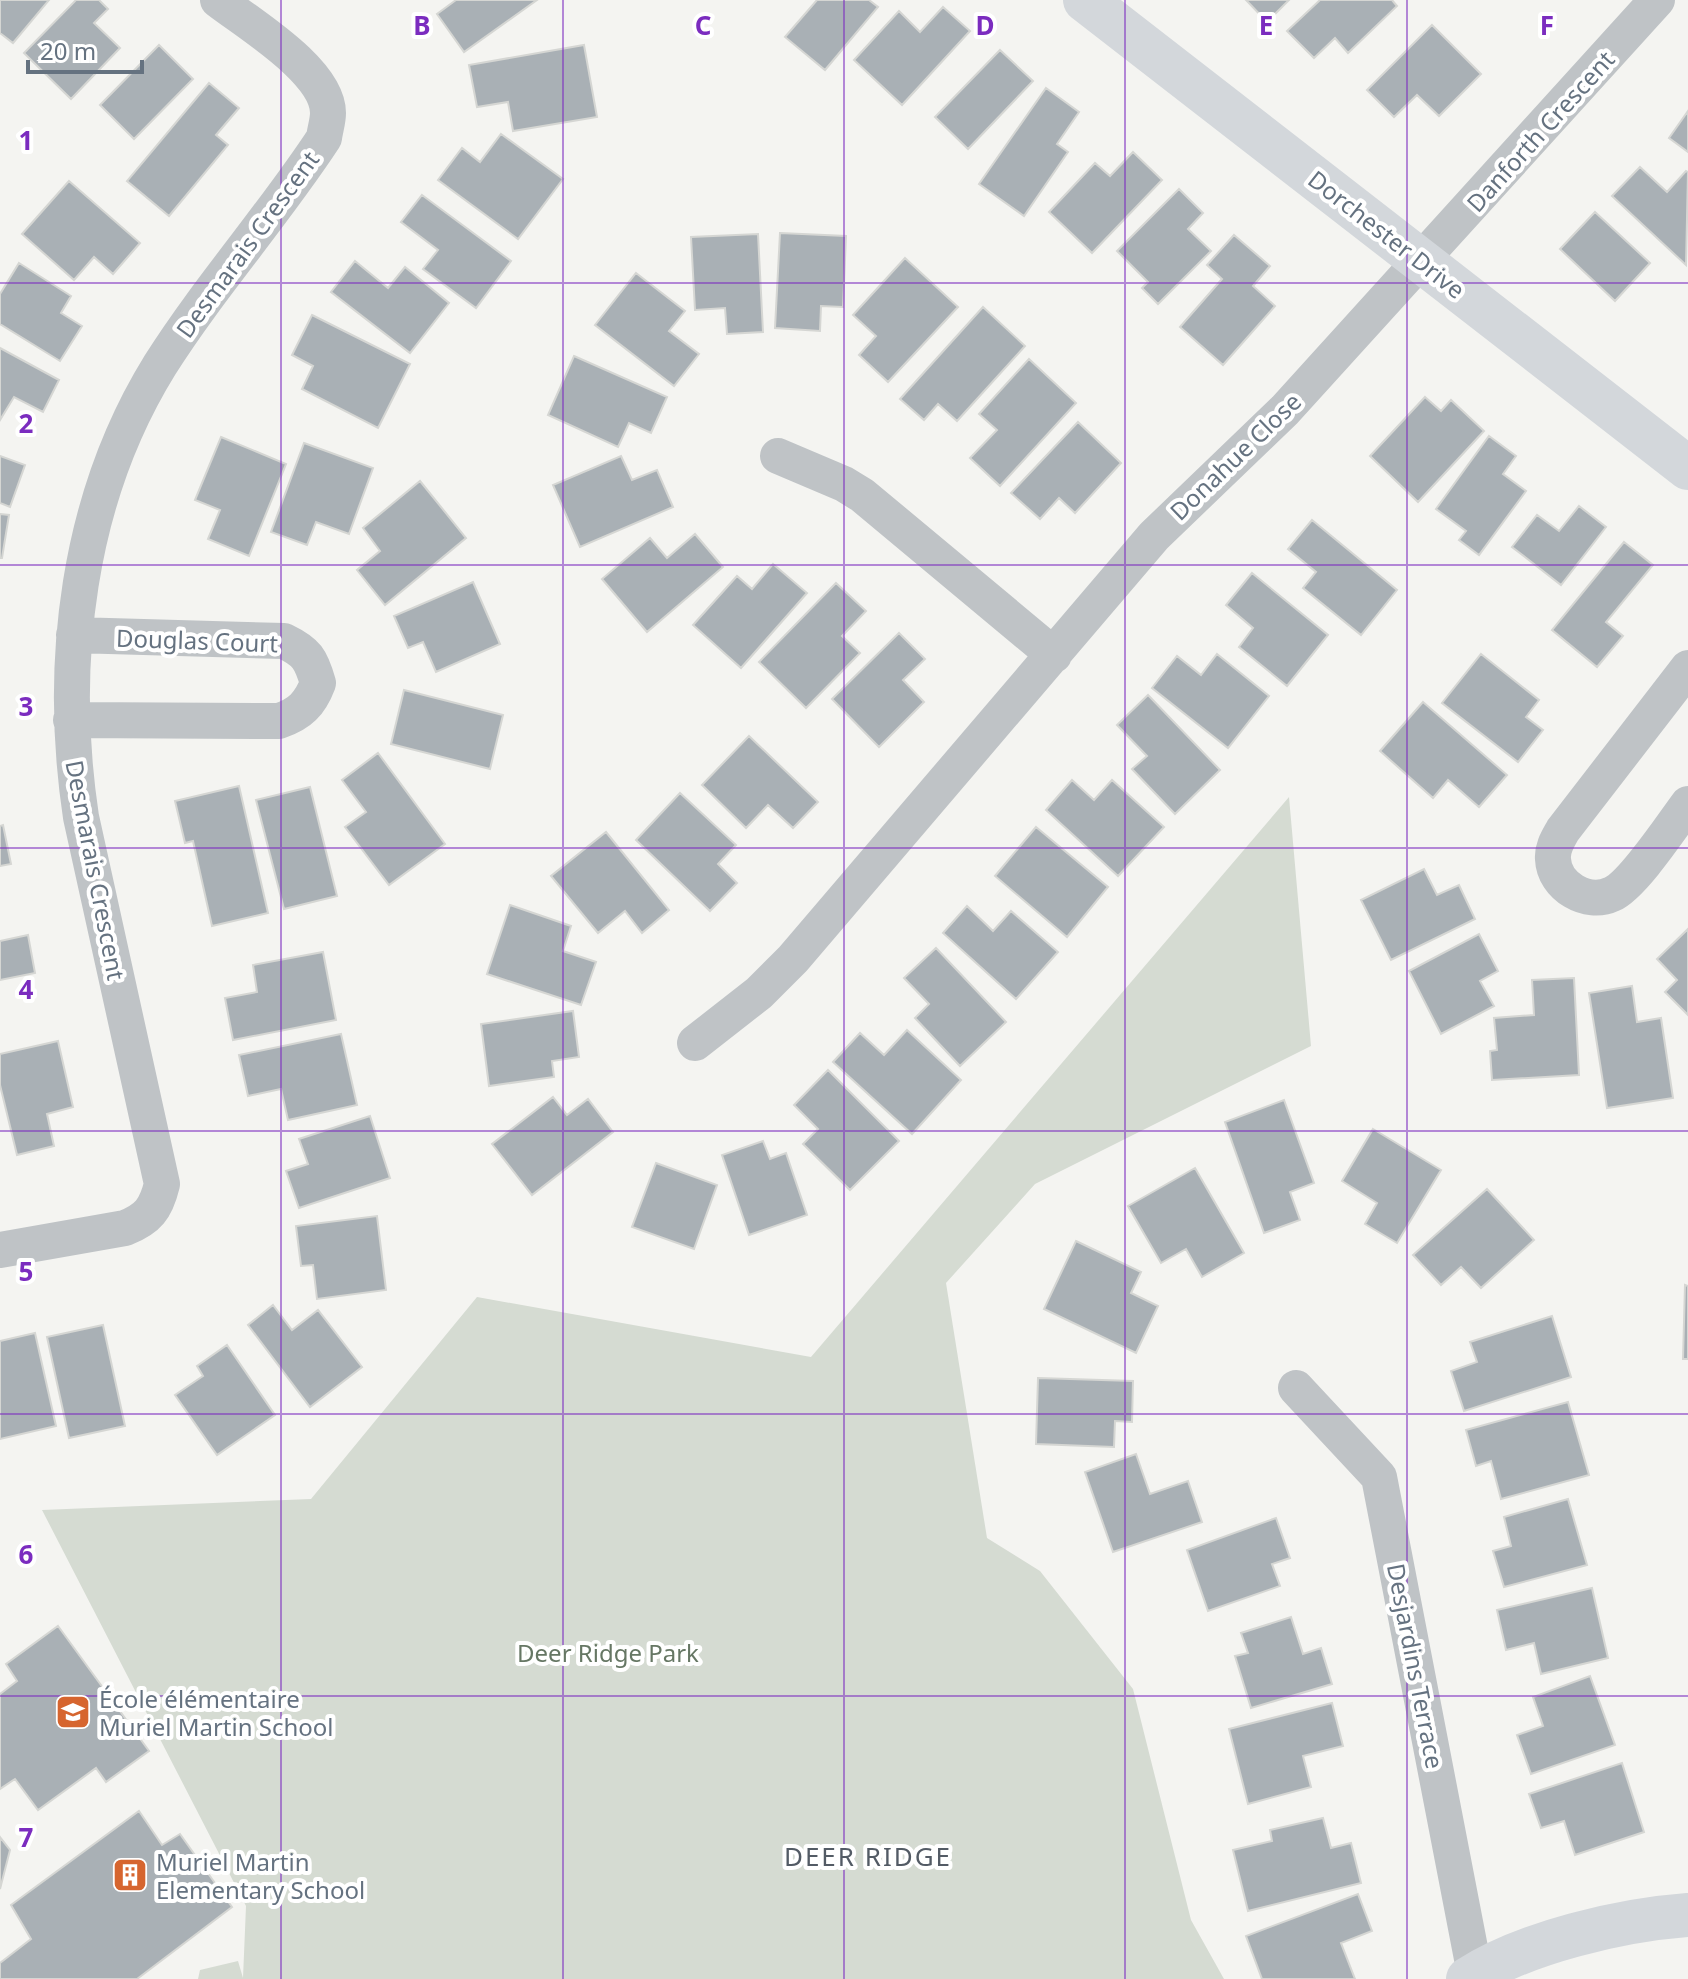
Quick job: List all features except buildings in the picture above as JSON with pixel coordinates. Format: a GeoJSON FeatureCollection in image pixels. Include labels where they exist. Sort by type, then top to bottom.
{"type":"FeatureCollection","features":[{"type":"Feature","properties":{"kind":"street","name":"Desmarais Crescent"},"geometry":{"type":"LineString","coordinates":[[0,1250],[139,1223],[152,1213],[162,1184],[81,817],[71,720],[74,635],[88,545],[100,498],[140,402],[159,367],[205,298],[324,138],[329,112],[322,91],[309,72],[218,0]]}},
{"type":"Feature","properties":{"kind":"street","name":"Dorchester Drive"},"geometry":{"type":"LineString","coordinates":[[1085,0],[1688,468]]}},
{"type":"Feature","properties":{"kind":"street","name":"Danforth Crescent"},"geometry":{"type":"LineString","coordinates":[[1421,261],[1657,0]]}},
{"type":"Feature","properties":{"kind":"street","name":"Donahue Close"},"geometry":{"type":"LineString","coordinates":[[695,1043],[759,993],[793,959],[1154,536],[1285,410],[1421,261]]}},
{"type":"Feature","properties":{"kind":"street"},"geometry":{"type":"LineString","coordinates":[[778,456],[862,495],[1054,655]]}},
{"type":"Feature","properties":{"kind":"street","name":"Douglas Court"},"geometry":{"type":"LineString","coordinates":[[71,720],[279,721],[296,716],[306,706],[318,683],[302,649],[284,641],[74,635]]}},
{"type":"Feature","properties":{"kind":"street"},"geometry":{"type":"LineString","coordinates":[[1688,668],[1563,830],[1552,856],[1554,869],[1571,891],[1598,898],[1613,894],[1628,882],[1688,804]]}},
{"type":"Feature","properties":{"kind":"street","name":"Desjardins Terrace"},"geometry":{"type":"LineString","coordinates":[[1296,1388],[1379,1477],[1471,1977]]}},
{"type":"Feature","properties":{"kind":"street"},"geometry":{"type":"LineString","coordinates":[[1471,1977],[1523,1954],[1599,1928],[1688,1915]]}},
{"type":"Feature","properties":{"kind":"green space","name":"Deer Ridge Park"},"geometry":{"type":"Polygon","coordinates":[[[1289,797],[1311,1046],[1035,1184],[946,1283],[987,1538],[1040,1571],[1133,1689],[1191,1920],[1224,1979],[198,1979],[200,1970],[238,1961],[243,1978],[246,1906],[42,1510],[311,1499],[477,1297],[811,1357],[1289,797]]]}},
{"type":"Feature","properties":{"kind":"place","name":"École élémentaire Muriel Martin School"},"geometry":{"type":"Point","coordinates":[73,1712]}},
{"type":"Feature","properties":{"kind":"place","name":"Muriel Martin Elementary School"},"geometry":{"type":"Point","coordinates":[130,1875]}},
{"type":"Feature","properties":{"kind":"district","name":"DEER RIDGE"},"geometry":{"type":"Point","coordinates":[868,1856]}}]}
